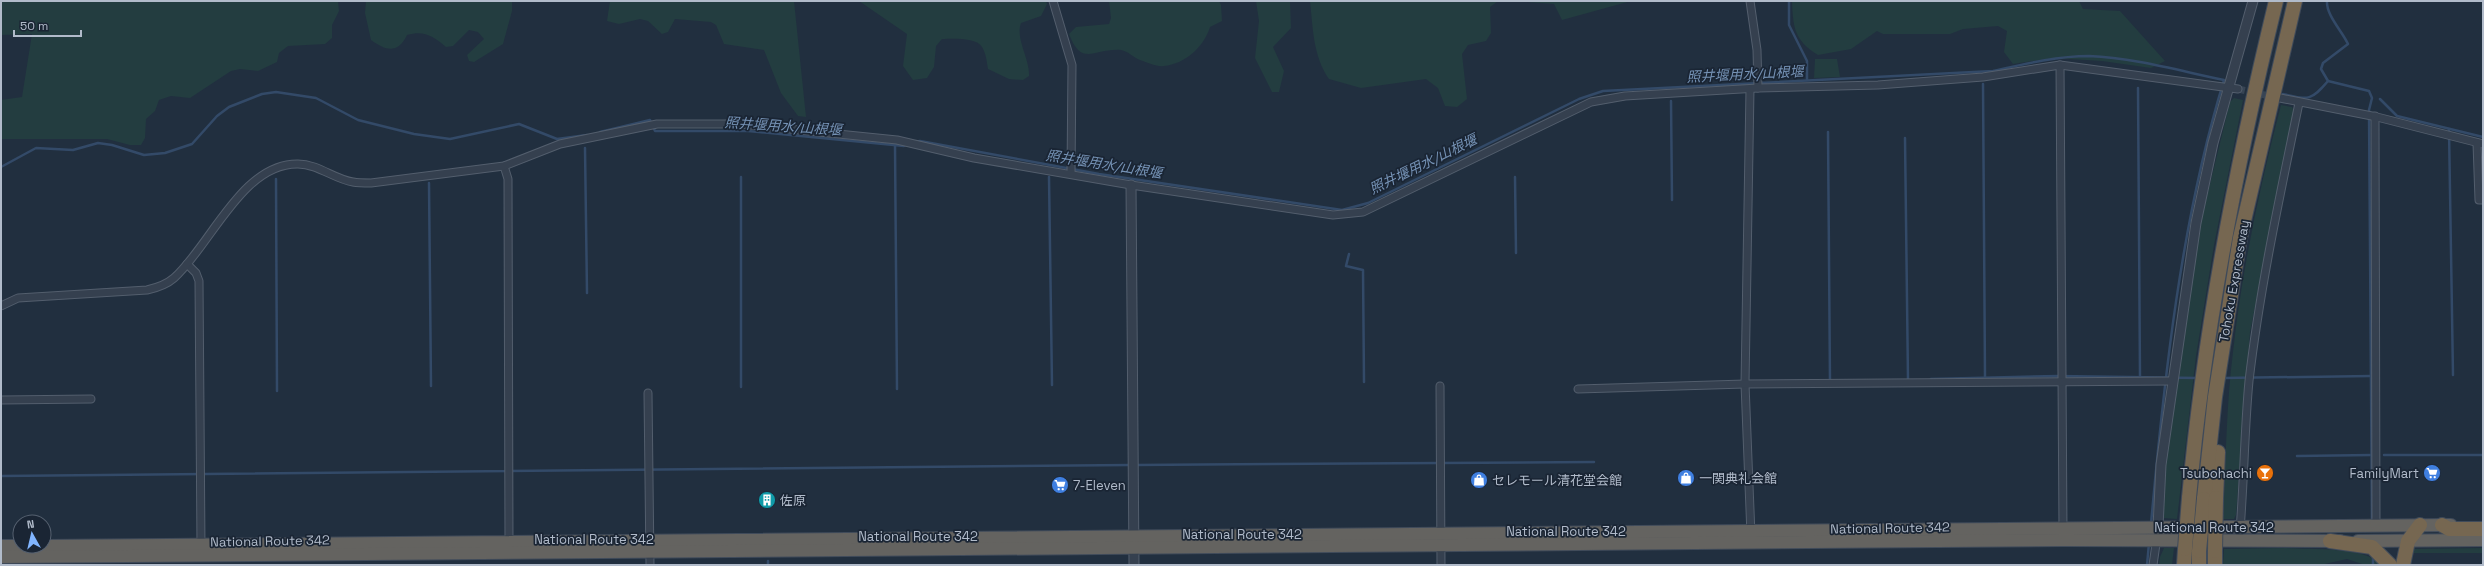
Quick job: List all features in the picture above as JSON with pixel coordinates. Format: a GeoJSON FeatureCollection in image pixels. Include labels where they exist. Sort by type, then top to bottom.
{"type":"FeatureCollection","features":[{"type":"Feature","properties":{"kind":"highway","name":"Tohoku Expressway"},"geometry":{"type":"LineString","coordinates":[[2184,565],[2189,498],[2214,302],[2239,167],[2276,1]]}},
{"type":"Feature","properties":{"kind":"highway","name":"Tohoku Expressway"},"geometry":{"type":"LineString","coordinates":[[2199,565],[2199,551],[2210,499],[2215,397],[2227,318],[2255,169],[2295,1]]}},
{"type":"Feature","properties":{"kind":"highway"},"geometry":{"type":"LineString","coordinates":[[2210,499],[2215,565]]}},
{"type":"Feature","properties":{"kind":"highway"},"geometry":{"type":"LineString","coordinates":[[2403,565],[2408,541],[2420,525]]}},
{"type":"Feature","properties":{"kind":"highway"},"geometry":{"type":"LineString","coordinates":[[2442,525],[2450,529],[2483,529]]}},
{"type":"Feature","properties":{"kind":"highway","name":"National Route 342"},"geometry":{"type":"LineString","coordinates":[[52,546],[201,550],[509,547],[650,540],[2063,527],[2483,525]]}},
{"type":"Feature","properties":{"kind":"highway","name":"National Route 342"},"geometry":{"type":"LineString","coordinates":[[509,547],[650,559],[1134,549],[2063,540],[2239,542],[2483,540]]}},
{"type":"Feature","properties":{"kind":"highway"},"geometry":{"type":"LineString","coordinates":[[2330,541],[2372,547],[2390,565]]}},
{"type":"Feature","properties":{"kind":"highway"},"geometry":{"type":"LineString","coordinates":[[1,546],[12,546]]}},
{"type":"Feature","properties":{"kind":"highway","name":"National Route 342"},"geometry":{"type":"LineString","coordinates":[[1,557],[38,561],[201,550]]}},
{"type":"Feature","properties":{"kind":"street"},"geometry":{"type":"LineString","coordinates":[[1053,1],[1072,65],[1071,174]]}},
{"type":"Feature","properties":{"kind":"street"},"geometry":{"type":"LineString","coordinates":[[1750,1],[1757,50],[1758,88]]}},
{"type":"Feature","properties":{"kind":"street"},"geometry":{"type":"LineString","coordinates":[[2153,565],[2158,527],[2161,465],[2172,380],[2196,223],[2213,143],[2234,88],[2253,1]]}},
{"type":"Feature","properties":{"kind":"street"},"geometry":{"type":"LineString","coordinates":[[2060,65],[2063,540]]}},
{"type":"Feature","properties":{"kind":"street"},"geometry":{"type":"LineString","coordinates":[[1,306],[18,298],[147,290],[160,286],[173,279],[187,264],[246,188],[262,174],[279,167],[298,164],[318,168],[352,182],[371,183],[504,166],[560,144],[657,124],[741,124],[897,140],[974,158],[1071,174],[1131,186],[1333,215],[1363,212],[1592,102],[1625,96],[1758,88],[1878,85],[1983,77],[2060,65],[2234,88]]}},
{"type":"Feature","properties":{"kind":"street"},"geometry":{"type":"LineString","coordinates":[[1750,89],[1745,384],[1751,544]]}},
{"type":"Feature","properties":{"kind":"street"},"geometry":{"type":"LineString","coordinates":[[2280,98],[2299,103],[2374,116],[2480,144],[2479,200],[2483,200]]}},
{"type":"Feature","properties":{"kind":"street"},"geometry":{"type":"LineString","coordinates":[[2239,542],[2249,383],[2257,321],[2272,232],[2299,103]]}},
{"type":"Feature","properties":{"kind":"street"},"geometry":{"type":"LineString","coordinates":[[2374,116],[2376,525]]}},
{"type":"Feature","properties":{"kind":"street"},"geometry":{"type":"LineString","coordinates":[[504,166],[508,179],[509,547]]}},
{"type":"Feature","properties":{"kind":"street"},"geometry":{"type":"LineString","coordinates":[[1131,186],[1134,565]]}},
{"type":"Feature","properties":{"kind":"street"},"geometry":{"type":"LineString","coordinates":[[187,264],[196,273],[199,280],[201,550]]}},
{"type":"Feature","properties":{"kind":"street"},"geometry":{"type":"LineString","coordinates":[[1578,388],[1745,384],[2172,380]]}},
{"type":"Feature","properties":{"kind":"street"},"geometry":{"type":"LineString","coordinates":[[1440,386],[1442,533],[1440,565]]}},
{"type":"Feature","properties":{"kind":"street"},"geometry":{"type":"LineString","coordinates":[[648,393],[650,559]]}},
{"type":"Feature","properties":{"kind":"street"},"geometry":{"type":"LineString","coordinates":[[1,400],[91,399]]}},
{"type":"Feature","properties":{"kind":"green space"},"geometry":{"type":"Polygon","coordinates":[[[1,1],[338,1],[339,11],[332,25],[332,38],[325,44],[288,46],[279,53],[277,62],[258,71],[240,69],[231,71],[190,98],[171,96],[159,100],[155,111],[146,119],[145,138],[141,145],[130,145],[107,139],[1,139],[1,100],[22,97],[32,34],[1,35],[1,1]]]}},
{"type":"Feature","properties":{"kind":"green space"},"geometry":{"type":"Polygon","coordinates":[[[366,1],[512,1],[512,11],[503,44],[474,62],[469,61],[467,55],[484,39],[478,32],[469,30],[453,46],[446,47],[428,35],[418,33],[407,35],[396,48],[391,49],[376,44],[371,40],[365,13],[366,1]]]}},
{"type":"Feature","properties":{"kind":"green space"},"geometry":{"type":"Polygon","coordinates":[[[610,1],[794,1],[806,117],[798,116],[781,93],[764,50],[724,44],[716,25],[711,22],[675,19],[668,32],[662,34],[648,21],[640,19],[619,24],[607,21],[610,1]]]}},
{"type":"Feature","properties":{"kind":"green space"},"geometry":{"type":"Polygon","coordinates":[[[859,1],[1046,1],[1047,4],[1041,16],[1021,23],[1021,42],[1029,69],[1029,76],[1023,80],[1009,79],[988,69],[984,52],[979,44],[964,39],[942,39],[936,46],[934,67],[927,78],[913,80],[903,66],[907,34],[859,1]]]}},
{"type":"Feature","properties":{"kind":"green space"},"geometry":{"type":"Polygon","coordinates":[[[1109,1],[1219,1],[1221,5],[1222,21],[1210,27],[1203,41],[1193,53],[1172,65],[1161,66],[1152,64],[1138,59],[1121,50],[1090,54],[1079,51],[1069,34],[1076,27],[1109,24],[1111,18],[1109,1]]]}},
{"type":"Feature","properties":{"kind":"green space"},"geometry":{"type":"Polygon","coordinates":[[[1256,1],[1290,1],[1291,28],[1273,47],[1284,71],[1279,92],[1272,92],[1255,58],[1259,21],[1256,1]]]}},
{"type":"Feature","properties":{"kind":"green space"},"geometry":{"type":"Polygon","coordinates":[[[1310,1],[1498,1],[1490,7],[1491,33],[1486,41],[1468,45],[1462,54],[1467,99],[1457,107],[1445,106],[1438,88],[1426,79],[1361,88],[1329,79],[1317,52],[1313,32],[1310,1]]]}},
{"type":"Feature","properties":{"kind":"green space"},"geometry":{"type":"Polygon","coordinates":[[[1516,1],[1631,1],[1562,20],[1554,4],[1516,1]]]}},
{"type":"Feature","properties":{"kind":"green space"},"geometry":{"type":"Polygon","coordinates":[[[1792,1],[2079,1],[2083,9],[2120,11],[2165,61],[2151,68],[2102,61],[2053,58],[2013,64],[2004,52],[2007,31],[1998,26],[1963,29],[1950,34],[1883,34],[1877,31],[1851,49],[1818,55],[1804,44],[1796,32],[1794,26],[1792,1]]]}},
{"type":"Feature","properties":{"kind":"green space"},"geometry":{"type":"Polygon","coordinates":[[[1815,59],[1837,59],[1840,77],[1814,78],[1815,59]]]}},
{"type":"Feature","properties":{"kind":"green space"},"geometry":{"type":"Polygon","coordinates":[[[2234,98],[2243,100],[2214,245],[2196,356],[2177,519],[2163,518],[2162,512],[2166,453],[2201,221],[2230,102],[2234,98]]]}},
{"type":"Feature","properties":{"kind":"green space"},"geometry":{"type":"Polygon","coordinates":[[[2281,105],[2292,107],[2294,111],[2250,332],[2236,515],[2234,519],[2223,519],[2229,394],[2241,290],[2252,228],[2281,105]]]}},
{"type":"Feature","properties":{"kind":"green space"},"geometry":{"type":"Polygon","coordinates":[[[2164,548],[2174,548],[2172,565],[2159,565],[2160,557],[2164,548]]]}},
{"type":"Feature","properties":{"kind":"green space"},"geometry":{"type":"Polygon","coordinates":[[[2483,548],[2483,553],[2411,553],[2411,549],[2483,548]]]}},
{"type":"Feature","properties":{"kind":"green space"},"geometry":{"type":"Polygon","coordinates":[[[2224,549],[2323,549],[2351,552],[2374,559],[2383,565],[2365,565],[2347,559],[2320,565],[2223,565],[2224,549]]]}},
{"type":"Feature","properties":{"kind":"waterway"},"geometry":{"type":"LineString","coordinates":[[1789,1],[1789,25],[1807,61],[1807,80]]}},
{"type":"Feature","properties":{"kind":"waterway"},"geometry":{"type":"LineString","coordinates":[[2327,1],[2329,12],[2348,44],[2323,63],[2321,69],[2328,81]]}},
{"type":"Feature","properties":{"kind":"waterway","name":"照井堰用水/山根堰"},"geometry":{"type":"LineString","coordinates":[[915,142],[920,141],[1099,174],[1342,210],[1368,203],[1579,99],[1603,91],[1993,71],[2029,63],[2077,56],[2123,59],[2224,80],[2209,133],[2185,244],[2168,357],[2151,524]]}},
{"type":"Feature","properties":{"kind":"waterway"},"geometry":{"type":"LineString","coordinates":[[2283,94],[2304,98],[2309,97],[2317,92],[2328,81],[2369,91],[2372,98],[2369,110],[2372,522]]}},
{"type":"Feature","properties":{"kind":"waterway"},"geometry":{"type":"LineString","coordinates":[[1983,84],[1985,377]]}},
{"type":"Feature","properties":{"kind":"waterway"},"geometry":{"type":"LineString","coordinates":[[2138,88],[2140,377]]}},
{"type":"Feature","properties":{"kind":"waterway","name":"照井堰用水/山根堰"},"geometry":{"type":"LineString","coordinates":[[1,167],[36,148],[73,150],[98,143],[112,145],[144,155],[165,153],[192,144],[217,116],[229,107],[262,94],[276,92],[316,98],[358,120],[414,134],[450,139],[519,124],[557,139],[587,135]]}},
{"type":"Feature","properties":{"kind":"waterway","name":"照井堰用水/山根堰"},"geometry":{"type":"LineString","coordinates":[[2380,99],[2397,116],[2483,137]]}},
{"type":"Feature","properties":{"kind":"waterway"},"geometry":{"type":"LineString","coordinates":[[1671,101],[1672,200]]}},
{"type":"Feature","properties":{"kind":"waterway","name":"照井堰用水/山根堰"},"geometry":{"type":"LineString","coordinates":[[600,132],[650,120],[655,131],[748,131],[904,146],[908,144]]}},
{"type":"Feature","properties":{"kind":"waterway"},"geometry":{"type":"LineString","coordinates":[[2449,129],[2453,375]]}},
{"type":"Feature","properties":{"kind":"waterway"},"geometry":{"type":"LineString","coordinates":[[1828,132],[1830,383]]}},
{"type":"Feature","properties":{"kind":"waterway"},"geometry":{"type":"LineString","coordinates":[[1905,138],[1908,380]]}},
{"type":"Feature","properties":{"kind":"waterway"},"geometry":{"type":"LineString","coordinates":[[895,145],[897,389]]}},
{"type":"Feature","properties":{"kind":"waterway"},"geometry":{"type":"LineString","coordinates":[[585,148],[587,293]]}},
{"type":"Feature","properties":{"kind":"waterway"},"geometry":{"type":"LineString","coordinates":[[741,177],[741,387]]}},
{"type":"Feature","properties":{"kind":"waterway"},"geometry":{"type":"LineString","coordinates":[[1049,177],[1052,385]]}},
{"type":"Feature","properties":{"kind":"waterway"},"geometry":{"type":"LineString","coordinates":[[1515,177],[1516,253]]}},
{"type":"Feature","properties":{"kind":"waterway"},"geometry":{"type":"LineString","coordinates":[[276,179],[277,391]]}},
{"type":"Feature","properties":{"kind":"waterway"},"geometry":{"type":"LineString","coordinates":[[429,183],[431,386]]}},
{"type":"Feature","properties":{"kind":"waterway"},"geometry":{"type":"LineString","coordinates":[[1349,254],[1346,266],[1363,270],[1364,382]]}},
{"type":"Feature","properties":{"kind":"waterway"},"geometry":{"type":"LineString","coordinates":[[1931,379],[2058,376],[2198,378]]}},
{"type":"Feature","properties":{"kind":"waterway"},"geometry":{"type":"LineString","coordinates":[[2223,378],[2371,376]]}},
{"type":"Feature","properties":{"kind":"waterway"},"geometry":{"type":"LineString","coordinates":[[2297,456],[2372,455]]}},
{"type":"Feature","properties":{"kind":"waterway"},"geometry":{"type":"LineString","coordinates":[[2384,455],[2483,455]]}},
{"type":"Feature","properties":{"kind":"waterway"},"geometry":{"type":"LineString","coordinates":[[1135,465],[1594,462]]}},
{"type":"Feature","properties":{"kind":"waterway"},"geometry":{"type":"LineString","coordinates":[[1,476],[1130,465]]}},
{"type":"Feature","properties":{"kind":"waterway"},"geometry":{"type":"LineString","coordinates":[[2147,565],[2149,543]]}},
{"type":"Feature","properties":{"kind":"waterway"},"geometry":{"type":"LineString","coordinates":[[2373,555],[2373,565]]}},
{"type":"Feature","properties":{"kind":"tunnel"},"geometry":{"type":"LineString","coordinates":[[2238,89],[2274,97]]}},
{"type":"Feature","properties":{"kind":"place","name":"Tsubohachi"},"geometry":{"type":"Point","coordinates":[2265,473]}},
{"type":"Feature","properties":{"kind":"place","name":"FamilyMart"},"geometry":{"type":"Point","coordinates":[2432,473]}},
{"type":"Feature","properties":{"kind":"place","name":"一関典礼会館"},"geometry":{"type":"Point","coordinates":[1686,478]}},
{"type":"Feature","properties":{"kind":"place","name":"セレモール清花堂会館"},"geometry":{"type":"Point","coordinates":[1479,480]}},
{"type":"Feature","properties":{"kind":"place","name":"7-Eleven"},"geometry":{"type":"Point","coordinates":[1060,485]}},
{"type":"Feature","properties":{"kind":"place","name":"佐原"},"geometry":{"type":"Point","coordinates":[767,500]}}]}
